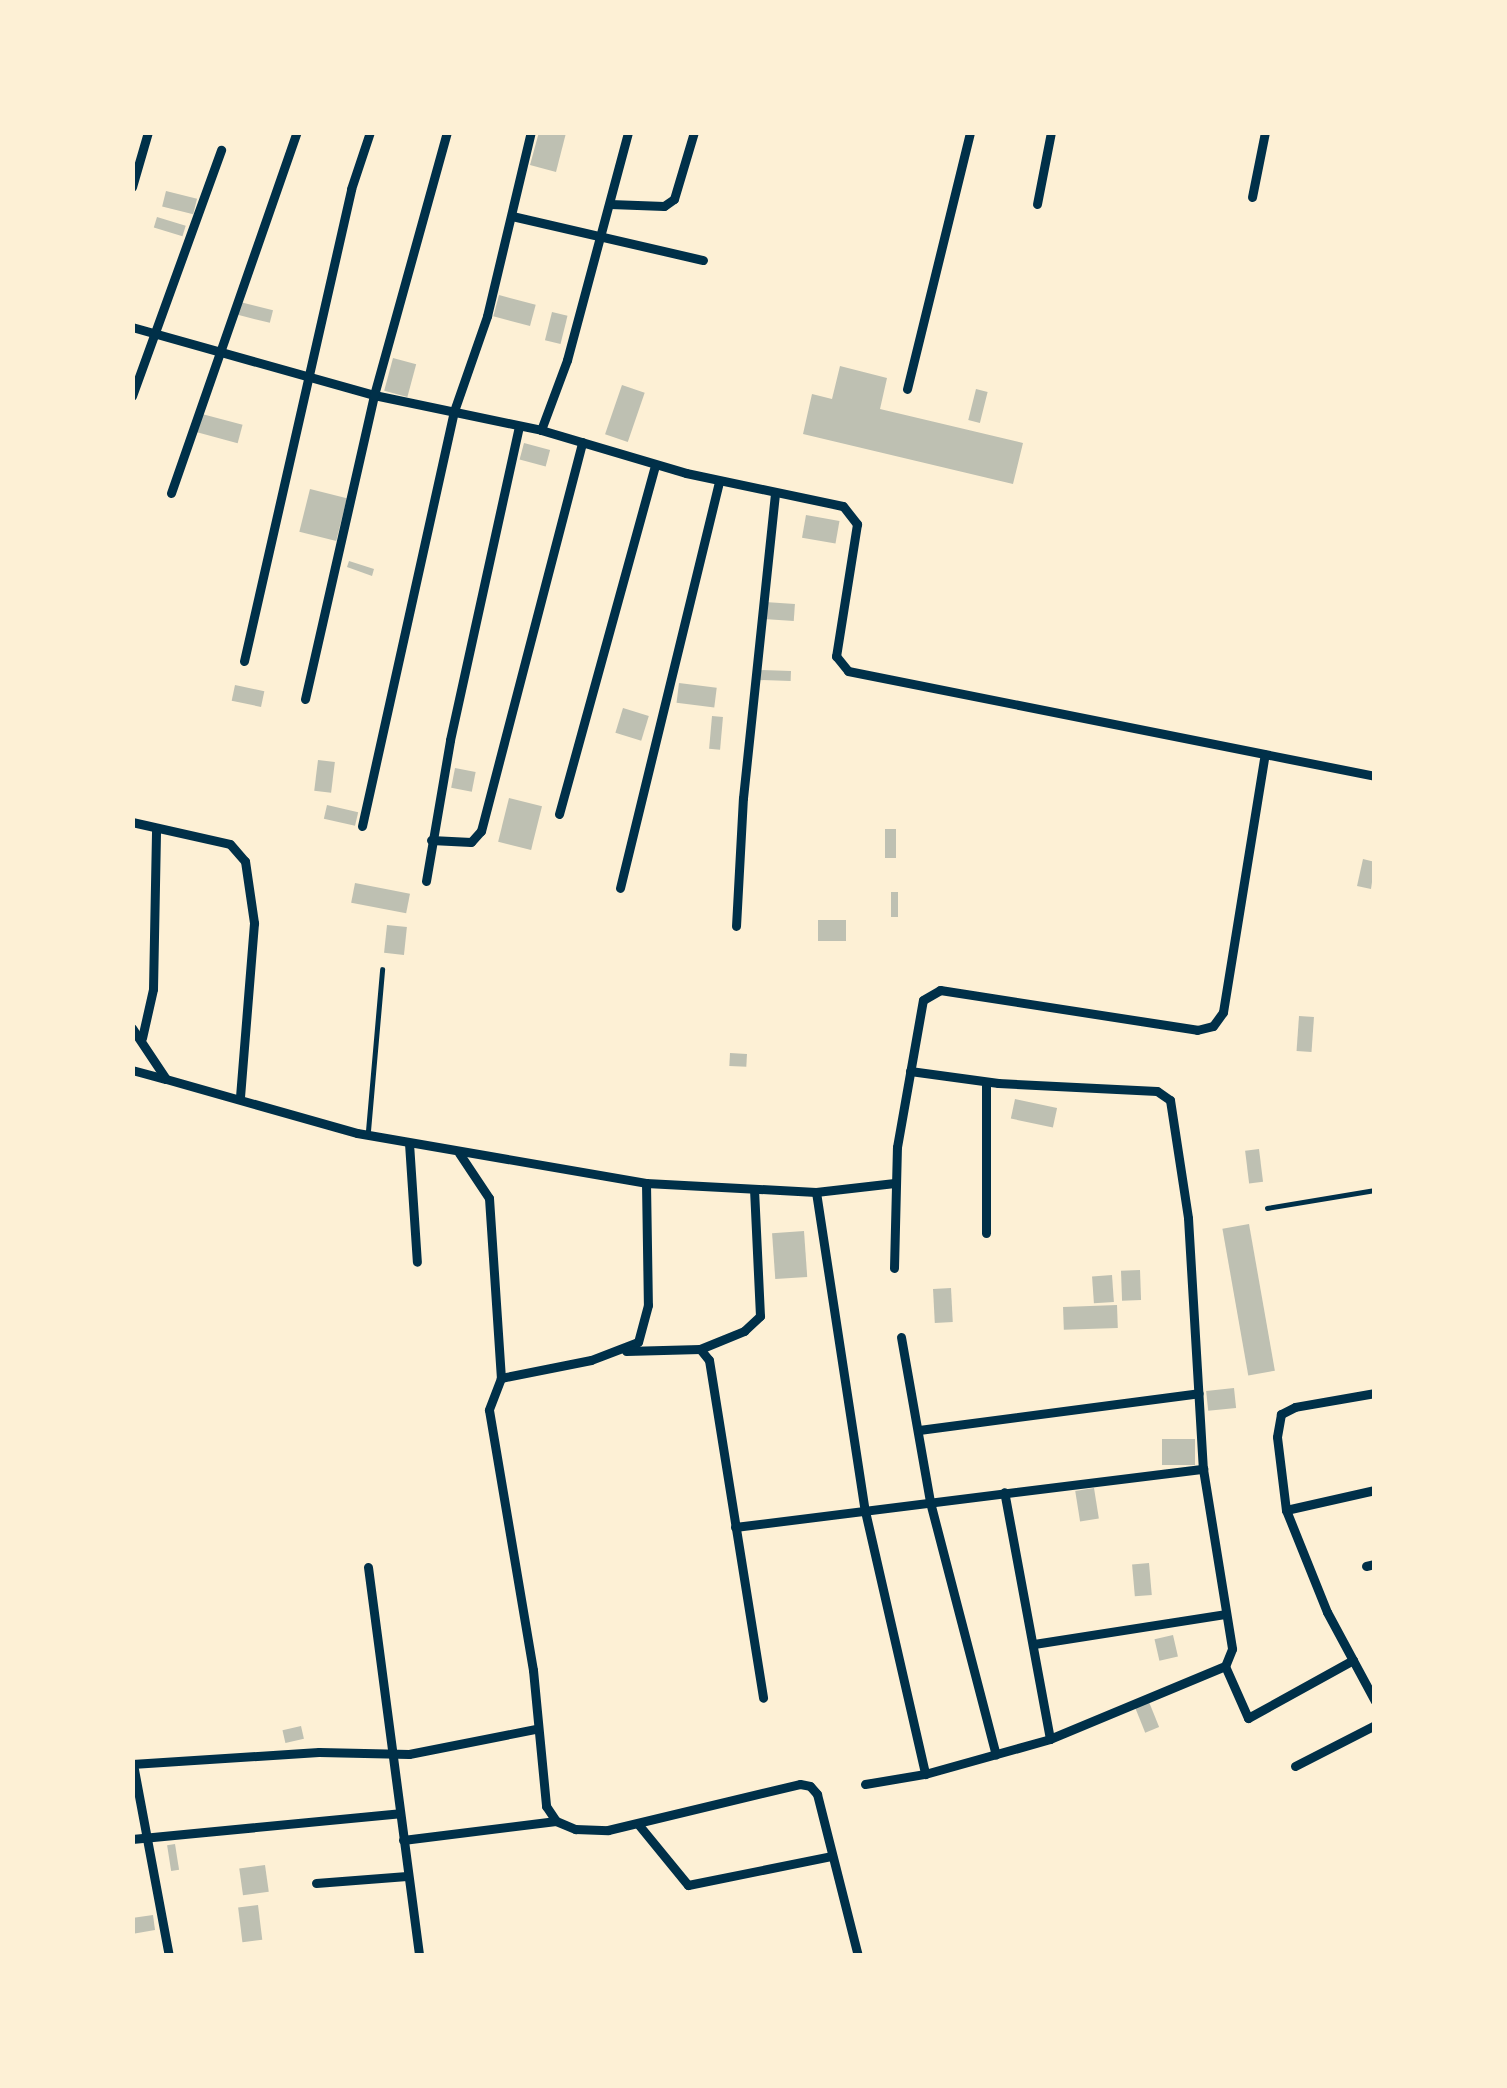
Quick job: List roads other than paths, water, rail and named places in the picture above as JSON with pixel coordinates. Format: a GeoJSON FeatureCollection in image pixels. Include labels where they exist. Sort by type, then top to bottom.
{"type":"FeatureCollection","features":[{"type":"Feature","properties":{"kind":"street"},"geometry":{"type":"LineString","coordinates":[[132,187],[148,132]]}},
{"type":"Feature","properties":{"kind":"street"},"geometry":{"type":"LineString","coordinates":[[171,493],[297,132]]}},
{"type":"Feature","properties":{"kind":"street"},"geometry":{"type":"LineString","coordinates":[[244,661],[351,189],[370,132]]}},
{"type":"Feature","properties":{"kind":"street"},"geometry":{"type":"LineString","coordinates":[[305,699],[374,395],[447,132]]}},
{"type":"Feature","properties":{"kind":"street"},"geometry":{"type":"LineString","coordinates":[[362,826],[454,411],[487,316],[531,132]]}},
{"type":"Feature","properties":{"kind":"street"},"geometry":{"type":"LineString","coordinates":[[541,430],[568,360],[628,132]]}},
{"type":"Feature","properties":{"kind":"street"},"geometry":{"type":"LineString","coordinates":[[610,204],[664,206],[674,199],[694,132]]}},
{"type":"Feature","properties":{"kind":"street"},"geometry":{"type":"LineString","coordinates":[[907,389],[970,132]]}},
{"type":"Feature","properties":{"kind":"street"},"geometry":{"type":"LineString","coordinates":[[1037,204],[1051,132]]}},
{"type":"Feature","properties":{"kind":"street"},"geometry":{"type":"LineString","coordinates":[[1252,197],[1264,132]]}},
{"type":"Feature","properties":{"kind":"street"},"geometry":{"type":"LineString","coordinates":[[132,396],[221,150]]}},
{"type":"Feature","properties":{"kind":"street"},"geometry":{"type":"LineString","coordinates":[[512,216],[703,260]]}},
{"type":"Feature","properties":{"kind":"street"},"geometry":{"type":"LineString","coordinates":[[132,327],[374,395],[541,430],[655,465],[853,512],[856,524],[836,656],[848,670],[1375,776]]}},
{"type":"Feature","properties":{"kind":"street"},"geometry":{"type":"LineString","coordinates":[[426,881],[519,426]]}},
{"type":"Feature","properties":{"kind":"street"},"geometry":{"type":"LineString","coordinates":[[431,840],[471,842],[481,831],[582,442]]}},
{"type":"Feature","properties":{"kind":"street"},"geometry":{"type":"LineString","coordinates":[[560,814],[655,465]]}},
{"type":"Feature","properties":{"kind":"street"},"geometry":{"type":"LineString","coordinates":[[620,888],[719,481]]}},
{"type":"Feature","properties":{"kind":"street"},"geometry":{"type":"LineString","coordinates":[[736,926],[743,798],[775,493]]}},
{"type":"Feature","properties":{"kind":"street"},"geometry":{"type":"LineString","coordinates":[[894,1268],[894,1183],[923,1000],[940,989],[1197,1030],[1213,1026],[1223,1012],[1265,754]]}},
{"type":"Feature","properties":{"kind":"street"},"geometry":{"type":"LineString","coordinates":[[132,823],[230,844],[245,861],[254,923],[240,1097]]}},
{"type":"Feature","properties":{"kind":"street"},"geometry":{"type":"LineString","coordinates":[[142,1038],[154,989],[156,828]]}},
{"type":"Feature","properties":{"kind":"street"},"geometry":{"type":"LineString","coordinates":[[132,1028],[166,1079]]}},
{"type":"Feature","properties":{"kind":"street"},"geometry":{"type":"LineString","coordinates":[[132,1070],[368,1135],[646,1183],[816,1192],[894,1183]]}},
{"type":"Feature","properties":{"kind":"street"},"geometry":{"type":"LineString","coordinates":[[910,1071],[986,1082],[1157,1091],[1170,1100],[1188,1218],[1203,1469],[1232,1649],[1226,1666],[1248,1718],[1353,1660]]}},
{"type":"Feature","properties":{"kind":"street"},"geometry":{"type":"LineString","coordinates":[[986,1082],[986,1233]]}},
{"type":"Feature","properties":{"kind":"street"},"geometry":{"type":"LineString","coordinates":[[409,1143],[417,1262]]}},
{"type":"Feature","properties":{"kind":"street"},"geometry":{"type":"LineString","coordinates":[[459,1153],[489,1198],[501,1378],[489,1410],[532,1670],[546,1805],[556,1821]]}},
{"type":"Feature","properties":{"kind":"street"},"geometry":{"type":"LineString","coordinates":[[626,1351],[638,1342],[648,1305],[646,1183]]}},
{"type":"Feature","properties":{"kind":"street"},"geometry":{"type":"LineString","coordinates":[[501,1378],[626,1351],[700,1349],[744,1330],[760,1316],[754,1189]]}},
{"type":"Feature","properties":{"kind":"street"},"geometry":{"type":"LineString","coordinates":[[816,1192],[866,1511],[926,1774]]}},
{"type":"Feature","properties":{"kind":"street"},"geometry":{"type":"LineString","coordinates":[[901,1337],[930,1502],[996,1754]]}},
{"type":"Feature","properties":{"kind":"street"},"geometry":{"type":"LineString","coordinates":[[700,1349],[712,1368],[763,1698]]}},
{"type":"Feature","properties":{"kind":"street"},"geometry":{"type":"LineString","coordinates":[[919,1430],[1198,1393]]}},
{"type":"Feature","properties":{"kind":"street"},"geometry":{"type":"LineString","coordinates":[[1375,1393],[1294,1407],[1281,1414],[1277,1437],[1286,1510],[1327,1612],[1375,1701]]}},
{"type":"Feature","properties":{"kind":"street"},"geometry":{"type":"LineString","coordinates":[[735,1527],[1203,1469]]}},
{"type":"Feature","properties":{"kind":"street"},"geometry":{"type":"LineString","coordinates":[[1286,1510],[1375,1490]]}},
{"type":"Feature","properties":{"kind":"street"},"geometry":{"type":"LineString","coordinates":[[1004,1492],[1049,1739]]}},
{"type":"Feature","properties":{"kind":"street"},"geometry":{"type":"LineString","coordinates":[[368,1568],[419,1956]]}},
{"type":"Feature","properties":{"kind":"street"},"geometry":{"type":"LineString","coordinates":[[1034,1644],[1226,1614]]}},
{"type":"Feature","properties":{"kind":"street"},"geometry":{"type":"LineString","coordinates":[[865,1784],[926,1774],[1049,1739],[1226,1666]]}},
{"type":"Feature","properties":{"kind":"street"},"geometry":{"type":"LineString","coordinates":[[1295,1766],[1375,1725]]}},
{"type":"Feature","properties":{"kind":"street"},"geometry":{"type":"LineString","coordinates":[[170,1956],[133,1764],[319,1752],[393,1754],[536,1729]]}},
{"type":"Feature","properties":{"kind":"street"},"geometry":{"type":"LineString","coordinates":[[403,1840],[556,1821],[575,1829],[608,1830],[800,1784],[817,1794],[858,1956]]}},
{"type":"Feature","properties":{"kind":"street"},"geometry":{"type":"LineString","coordinates":[[132,1839],[400,1813]]}},
{"type":"Feature","properties":{"kind":"street"},"geometry":{"type":"LineString","coordinates":[[638,1824],[688,1885],[700,1887],[832,1856]]}},
{"type":"Feature","properties":{"kind":"street"},"geometry":{"type":"LineString","coordinates":[[316,1883],[407,1876]]}},
{"type":"Feature","properties":{"kind":"lane"},"geometry":{"type":"LineString","coordinates":[[368,1135],[382,970]]}},
{"type":"Feature","properties":{"kind":"lane"},"geometry":{"type":"LineString","coordinates":[[1268,1208],[1375,1190]]}}]}
